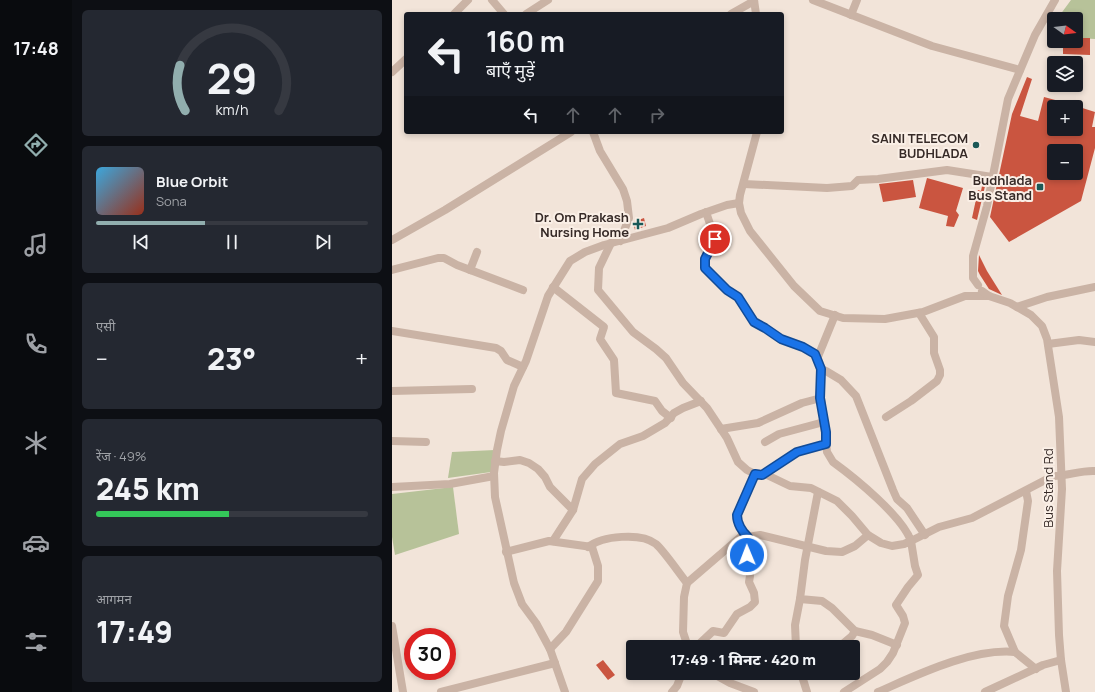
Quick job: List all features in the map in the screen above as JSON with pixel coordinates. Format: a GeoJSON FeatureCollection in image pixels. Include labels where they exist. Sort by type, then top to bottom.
{"type":"FeatureCollection","features":[{"type":"Feature","properties":{"kind":"street"},"geometry":{"type":"LineString","coordinates":[[456,12],[468,0]]}},
{"type":"Feature","properties":{"kind":"street"},"geometry":{"type":"LineString","coordinates":[[492,0],[502,12]]}},
{"type":"Feature","properties":{"kind":"street"},"geometry":{"type":"LineString","coordinates":[[531,12],[548,0]]}},
{"type":"Feature","properties":{"kind":"street"},"geometry":{"type":"LineString","coordinates":[[812,0],[932,46],[1020,70]]}},
{"type":"Feature","properties":{"kind":"street"},"geometry":{"type":"LineString","coordinates":[[851,15],[857,0]]}},
{"type":"Feature","properties":{"kind":"street"},"geometry":{"type":"LineString","coordinates":[[757,134],[739,203],[744,222],[794,286],[820,311],[851,318],[885,319],[919,313],[965,296],[977,289],[974,256],[987,206],[1008,99],[1035,35],[1055,0]]}},
{"type":"Feature","properties":{"kind":"street"},"geometry":{"type":"LineString","coordinates":[[735,12],[754,1],[756,12]]}},
{"type":"Feature","properties":{"kind":"street"},"geometry":{"type":"LineString","coordinates":[[392,72],[404,61]]}},
{"type":"Feature","properties":{"kind":"street"},"geometry":{"type":"LineString","coordinates":[[392,240],[445,210],[567,134]]}},
{"type":"Feature","properties":{"kind":"street"},"geometry":{"type":"LineString","coordinates":[[594,134],[600,151],[623,189],[627,201],[629,218],[620,241]]}},
{"type":"Feature","properties":{"kind":"street"},"geometry":{"type":"LineString","coordinates":[[744,184],[827,188],[852,186],[858,180],[878,179],[947,170],[992,177]]}},
{"type":"Feature","properties":{"kind":"street"},"geometry":{"type":"LineString","coordinates":[[563,692],[550,649],[536,624],[522,604],[514,583],[495,498],[494,476],[496,461],[506,412],[514,386],[523,367],[540,318],[553,287],[570,261],[585,252],[611,243],[668,228],[706,212],[727,205],[739,203]]}},
{"type":"Feature","properties":{"kind":"street"},"geometry":{"type":"LineString","coordinates":[[706,212],[715,239],[705,259],[705,268],[727,290],[738,297],[754,322],[781,339],[810,350],[815,354],[821,369],[820,398],[828,452],[834,462],[885,506],[908,534],[911,541],[918,575],[896,605],[903,616],[905,624],[896,645],[887,662],[880,669],[844,692]]}},
{"type":"Feature","properties":{"kind":"street"},"geometry":{"type":"LineString","coordinates":[[611,243],[599,268],[598,290],[623,322],[633,332],[666,358],[683,383],[701,401],[721,429],[738,462],[759,474],[767,475],[790,486],[811,488],[837,501],[868,535],[881,543],[892,546],[904,544],[939,527],[972,518],[1053,476],[1061,476],[1086,470],[1095,471]]}},
{"type":"Feature","properties":{"kind":"street"},"geometry":{"type":"LineString","coordinates":[[470,270],[477,252]]}},
{"type":"Feature","properties":{"kind":"street"},"geometry":{"type":"LineString","coordinates":[[392,270],[438,258],[444,258],[470,270],[523,290]]}},
{"type":"Feature","properties":{"kind":"street"},"geometry":{"type":"LineString","coordinates":[[553,287],[604,327],[600,339],[614,360],[616,394],[655,401],[662,411],[671,418]]}},
{"type":"Feature","properties":{"kind":"street"},"geometry":{"type":"LineString","coordinates":[[1013,305],[1095,287]]}},
{"type":"Feature","properties":{"kind":"street","name":"Bus Stand Rd"},"geometry":{"type":"LineString","coordinates":[[977,289],[1013,305],[1031,315],[1042,326],[1048,344],[1058,417],[1061,476],[1061,528],[1057,571],[1061,660],[1066,692]]}},
{"type":"Feature","properties":{"kind":"street"},"geometry":{"type":"LineString","coordinates":[[886,417],[911,402],[937,381],[940,375],[940,370],[934,353],[934,337],[919,313]]}},
{"type":"Feature","properties":{"kind":"street"},"geometry":{"type":"LineString","coordinates":[[817,359],[835,315]]}},
{"type":"Feature","properties":{"kind":"street"},"geometry":{"type":"LineString","coordinates":[[392,331],[496,348],[501,351],[507,360],[523,367]]}},
{"type":"Feature","properties":{"kind":"street"},"geometry":{"type":"LineString","coordinates":[[1048,344],[1080,340],[1095,342]]}},
{"type":"Feature","properties":{"kind":"street"},"geometry":{"type":"LineString","coordinates":[[821,369],[841,380],[856,396],[897,499],[907,508],[925,535]]}},
{"type":"Feature","properties":{"kind":"street"},"geometry":{"type":"LineString","coordinates":[[392,390],[472,389]]}},
{"type":"Feature","properties":{"kind":"street"},"geometry":{"type":"LineString","coordinates":[[721,429],[758,423],[802,403],[820,398]]}},
{"type":"Feature","properties":{"kind":"street"},"geometry":{"type":"LineString","coordinates":[[553,541],[573,510],[582,479],[595,464],[620,444],[643,436],[665,423],[683,408],[701,401]]}},
{"type":"Feature","properties":{"kind":"street"},"geometry":{"type":"LineString","coordinates":[[765,442],[779,434],[824,422]]}},
{"type":"Feature","properties":{"kind":"street"},"geometry":{"type":"LineString","coordinates":[[392,441],[426,442]]}},
{"type":"Feature","properties":{"kind":"street"},"geometry":{"type":"LineString","coordinates":[[703,640],[713,631],[724,633],[737,614],[750,607],[755,602],[754,593],[748,582],[750,576],[745,546],[746,536],[737,520],[737,515],[759,474],[797,452],[826,444]]}},
{"type":"Feature","properties":{"kind":"street"},"geometry":{"type":"LineString","coordinates":[[496,461],[504,462],[520,460],[529,463],[538,469],[545,477],[550,487],[573,510]]}},
{"type":"Feature","properties":{"kind":"street"},"geometry":{"type":"LineString","coordinates":[[392,487],[450,484],[494,476]]}},
{"type":"Feature","properties":{"kind":"street"},"geometry":{"type":"LineString","coordinates":[[1026,491],[1028,501],[1021,550],[1008,596],[1004,626],[1015,652],[1036,669]]}},
{"type":"Feature","properties":{"kind":"street"},"geometry":{"type":"LineString","coordinates":[[796,640],[795,625],[808,547],[808,537],[818,492]]}},
{"type":"Feature","properties":{"kind":"street"},"geometry":{"type":"LineString","coordinates":[[686,640],[683,632],[684,597],[687,583],[746,536],[760,535],[826,551],[842,552],[855,546],[868,535]]}},
{"type":"Feature","properties":{"kind":"street"},"geometry":{"type":"LineString","coordinates":[[588,547],[593,542],[613,538],[631,537],[655,544],[687,583]]}},
{"type":"Feature","properties":{"kind":"street"},"geometry":{"type":"LineString","coordinates":[[506,552],[553,541],[592,547],[596,560],[598,581],[566,632],[550,649]]}},
{"type":"Feature","properties":{"kind":"street"},"geometry":{"type":"LineString","coordinates":[[800,599],[822,601],[832,608],[855,631],[872,635],[896,645]]}},
{"type":"Feature","properties":{"kind":"street"},"geometry":{"type":"LineString","coordinates":[[392,626],[403,692]]}},
{"type":"Feature","properties":{"kind":"street"},"geometry":{"type":"LineString","coordinates":[[847,640],[855,631]]}},
{"type":"Feature","properties":{"kind":"street"},"geometry":{"type":"LineString","coordinates":[[878,692],[901,681],[962,658],[973,655],[1015,652]]}},
{"type":"Feature","properties":{"kind":"street"},"geometry":{"type":"LineString","coordinates":[[985,692],[1036,669],[1061,660]]}},
{"type":"Feature","properties":{"kind":"street"},"geometry":{"type":"LineString","coordinates":[[441,692],[555,663]]}},
{"type":"Feature","properties":{"kind":"street"},"geometry":{"type":"LineString","coordinates":[[672,692],[679,680]]}},
{"type":"Feature","properties":{"kind":"street"},"geometry":{"type":"LineString","coordinates":[[725,680],[754,692]]}},
{"type":"Feature","properties":{"kind":"street"},"geometry":{"type":"LineString","coordinates":[[804,680],[807,692]]}},
{"type":"Feature","properties":{"kind":"green space"},"geometry":{"type":"Polygon","coordinates":[[[1071,0],[1095,0],[1095,39],[1083,38],[1083,12],[1062,12],[1071,0]]]}},
{"type":"Feature","properties":{"kind":"green space"},"geometry":{"type":"Polygon","coordinates":[[[495,450],[491,472],[448,478],[452,452],[495,450]]]}},
{"type":"Feature","properties":{"kind":"green space"},"geometry":{"type":"Polygon","coordinates":[[[453,487],[459,534],[395,555],[392,537],[392,494],[453,487]]]}},
{"type":"Feature","properties":{"kind":"building"},"geometry":{"type":"Polygon","coordinates":[[[1083,38],[1090,38],[1090,55],[1063,54],[1063,48],[1083,48],[1083,38]]]}},
{"type":"Feature","properties":{"kind":"building","name":"Budhlada Bus Stand"},"geometry":{"type":"Polygon","coordinates":[[[1027,77],[1032,79],[1020,116],[1038,121],[1044,97],[1055,100],[1047,100],[1047,136],[1083,136],[1083,108],[1095,112],[1092,127],[1095,127],[1095,148],[1081,201],[1009,242],[990,217],[1012,114],[1027,77]]]}},
{"type":"Feature","properties":{"kind":"building"},"geometry":{"type":"Polygon","coordinates":[[[927,178],[963,188],[956,211],[959,215],[954,227],[946,226],[948,216],[919,208],[927,178]]]}},
{"type":"Feature","properties":{"kind":"building"},"geometry":{"type":"Polygon","coordinates":[[[913,180],[916,197],[883,202],[879,184],[913,180]]]}},
{"type":"Feature","properties":{"kind":"building"},"geometry":{"type":"Polygon","coordinates":[[[983,181],[986,182],[977,220],[972,218],[978,190],[981,191],[983,181]]]}},
{"type":"Feature","properties":{"kind":"building"},"geometry":{"type":"Polygon","coordinates":[[[644,218],[646,226],[635,230],[633,222],[644,218]]]}},
{"type":"Feature","properties":{"kind":"building"},"geometry":{"type":"Polygon","coordinates":[[[979,255],[1002,295],[989,289],[980,275],[978,271],[979,255]]]}},
{"type":"Feature","properties":{"kind":"building"},"geometry":{"type":"Polygon","coordinates":[[[603,660],[615,675],[608,680],[596,665],[603,660]]]}},
{"type":"Feature","properties":{"kind":"place","name":"SAINI TELECOM BUDHLADA"},"geometry":{"type":"Point","coordinates":[976,145]}},
{"type":"Feature","properties":{"kind":"place","name":"Budhlada Bus Stand"},"geometry":{"type":"Point","coordinates":[1040,187]}},
{"type":"Feature","properties":{"kind":"place","name":"Dr. Om Prakash Nursing Home"},"geometry":{"type":"Point","coordinates":[638,224]}},
{"type":"Feature","properties":{"kind":"route"},"geometry":{"type":"LineString","coordinates":[[715,239],[705,259],[705,268],[727,290],[738,297],[758,326],[765,328],[781,339],[810,350],[815,354],[821,369],[820,398],[826,432],[826,444],[797,452],[762,475],[755,474],[744,496],[737,515],[737,520],[741,529],[748,537],[745,546],[747,555]]}}]}
